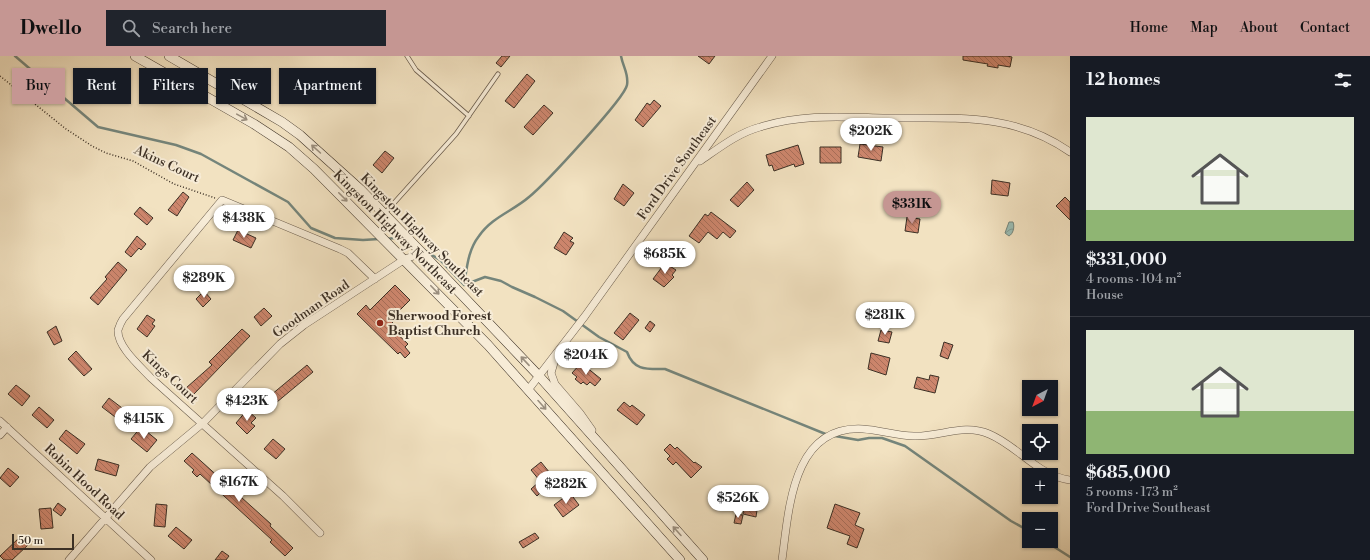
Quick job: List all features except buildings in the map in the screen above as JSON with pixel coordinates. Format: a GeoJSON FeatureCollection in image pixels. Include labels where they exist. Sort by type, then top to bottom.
{"type":"FeatureCollection","features":[{"type":"Feature","properties":{"kind":"main road","name":"Kingston Highway Northeast"},"geometry":{"type":"LineString","coordinates":[[135,56],[254,124],[289,147],[314,169],[488,345],[680,560]]}},
{"type":"Feature","properties":{"kind":"main road","name":"Kingston Highway Southeast"},"geometry":{"type":"LineString","coordinates":[[169,56],[260,108],[300,135],[384,214],[539,376],[703,560]]}},
{"type":"Feature","properties":{"kind":"street","name":"Ford Drive Southeast"},"geometry":{"type":"LineString","coordinates":[[528,390],[557,353],[696,163],[772,56]]}},
{"type":"Feature","properties":{"kind":"street"},"geometry":{"type":"LineString","coordinates":[[696,163],[738,136],[758,127],[800,117],[830,116],[970,118],[996,122],[1039,134],[1052,140],[1070,152]]}},
{"type":"Feature","properties":{"kind":"street"},"geometry":{"type":"LineString","coordinates":[[222,200],[348,253],[375,279]]}},
{"type":"Feature","properties":{"kind":"street","name":"Kings Court"},"geometry":{"type":"LineString","coordinates":[[222,200],[123,319],[118,330],[120,339],[132,358],[151,378],[203,423],[320,532]]}},
{"type":"Feature","properties":{"kind":"street","name":"Goodman Road"},"geometry":{"type":"LineString","coordinates":[[69,560],[150,467],[203,423],[280,344],[304,325],[375,279],[405,260],[422,253]]}},
{"type":"Feature","properties":{"kind":"street"},"geometry":{"type":"LineString","coordinates":[[557,353],[552,373],[555,384],[580,413],[606,452]]}},
{"type":"Feature","properties":{"kind":"street","name":"Robin Hood Road"},"geometry":{"type":"LineString","coordinates":[[0,421],[151,560]]}},
{"type":"Feature","properties":{"kind":"street"},"geometry":{"type":"LineString","coordinates":[[0,435],[7,427]]}},
{"type":"Feature","properties":{"kind":"street"},"geometry":{"type":"LineString","coordinates":[[782,560],[792,497],[802,463],[817,444],[834,433],[864,429],[900,436],[918,436],[937,435],[969,429],[981,431],[999,439],[1038,466],[1062,479],[1070,480]]}},
{"type":"Feature","properties":{"kind":"lane"},"geometry":{"type":"LineString","coordinates":[[408,56],[416,70],[469,116]]}},
{"type":"Feature","properties":{"kind":"lane"},"geometry":{"type":"LineString","coordinates":[[384,214],[456,134],[498,74]]}},
{"type":"Feature","properties":{"kind":"path","name":"Akins Court"},"geometry":{"type":"LineString","coordinates":[[0,76],[66,129],[92,146],[106,153],[133,162],[174,184],[222,200]]}},
{"type":"Feature","properties":{"kind":"water"},"geometry":{"type":"Polygon","coordinates":[[[1009,222],[1013,222],[1014,228],[1013,232],[1009,236],[1005,233],[1009,222]]]}},
{"type":"Feature","properties":{"kind":"waterway"},"geometry":{"type":"LineString","coordinates":[[15,56],[98,127],[176,145],[201,154],[288,202],[311,228],[335,238],[363,240],[379,239]]}},
{"type":"Feature","properties":{"kind":"waterway"},"geometry":{"type":"LineString","coordinates":[[464,285],[472,247],[484,229],[529,197],[566,160],[623,93],[627,85],[627,74],[621,56]]}},
{"type":"Feature","properties":{"kind":"waterway"},"geometry":{"type":"LineString","coordinates":[[386,239],[395,238],[408,244]]}},
{"type":"Feature","properties":{"kind":"waterway"},"geometry":{"type":"LineString","coordinates":[[424,250],[440,260],[464,285]]}},
{"type":"Feature","properties":{"kind":"waterway"},"geometry":{"type":"LineString","coordinates":[[464,285],[485,277],[501,281],[563,311],[599,337],[627,352],[633,363],[637,366],[647,369],[665,369],[828,435]]}},
{"type":"Feature","properties":{"kind":"waterway"},"geometry":{"type":"LineString","coordinates":[[835,436],[858,440],[882,438],[905,446],[1011,521],[1022,527]]}},
{"type":"Feature","properties":{"kind":"waterway"},"geometry":{"type":"LineString","coordinates":[[1056,548],[1070,557]]}},
{"type":"Feature","properties":{"kind":"place","name":"Sherwood Forest Baptist Church"},"geometry":{"type":"Point","coordinates":[380,323]}}]}
